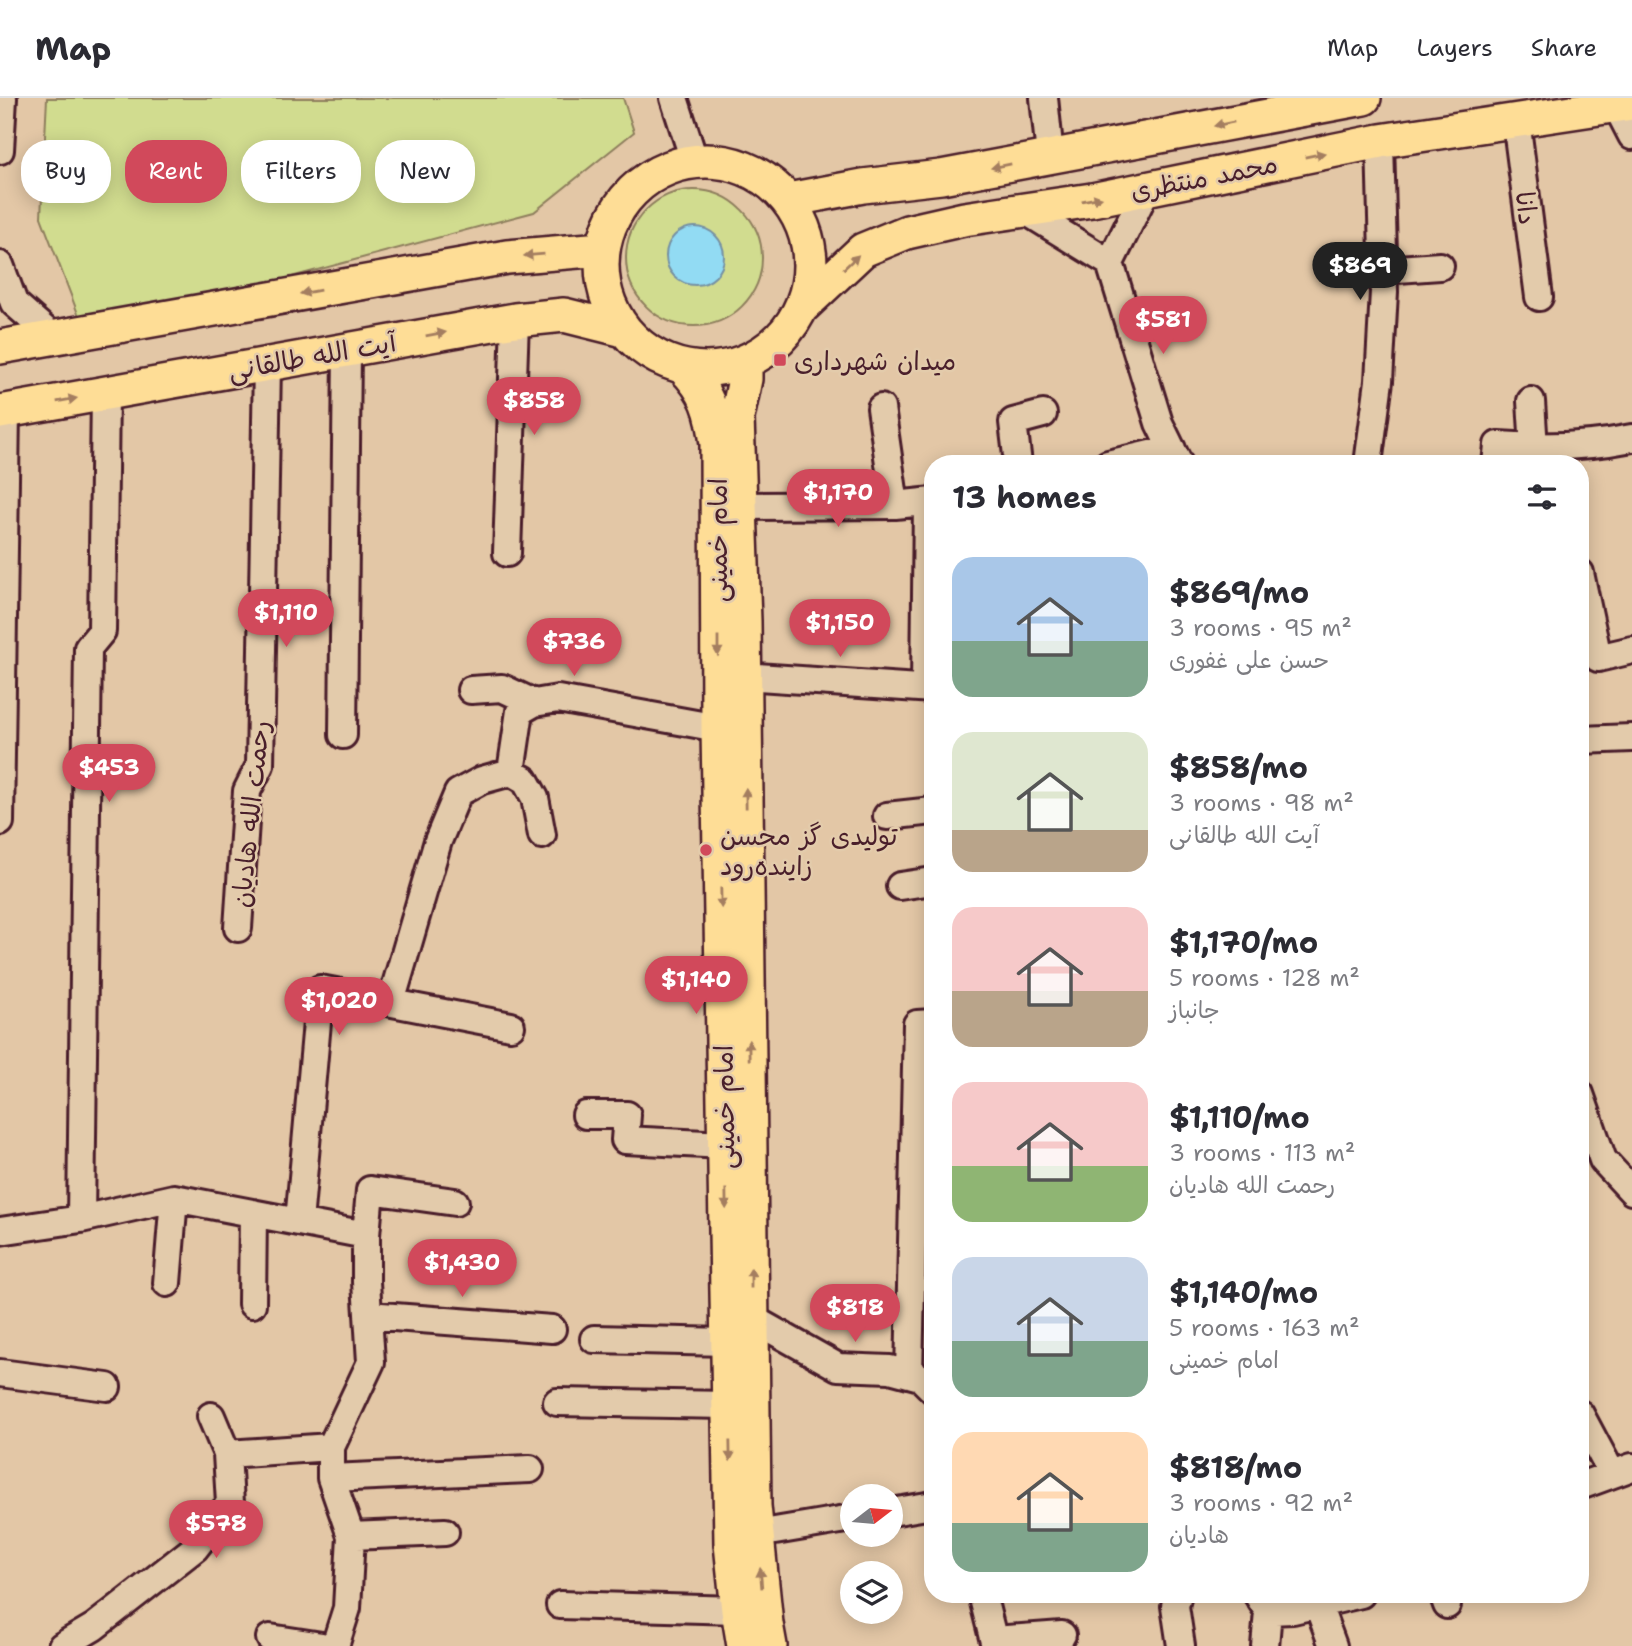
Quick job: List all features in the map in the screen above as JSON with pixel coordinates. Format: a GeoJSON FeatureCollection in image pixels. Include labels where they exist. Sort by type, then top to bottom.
{"type":"FeatureCollection","features":[{"type":"Feature","properties":{"kind":"main road","name":"محمد منتظری"},"geometry":{"type":"LineString","coordinates":[[788,200],[863,186],[941,177],[1364,98]]}},
{"type":"Feature","properties":{"kind":"main road","name":"محمد منتظری"},"geometry":{"type":"LineString","coordinates":[[801,309],[863,250],[907,232],[964,219],[1091,200],[1380,141],[1624,104]]}},
{"type":"Feature","properties":{"kind":"main road"},"geometry":{"type":"LineString","coordinates":[[694,160],[729,162],[762,176],[788,200],[803,224],[810,252],[810,281],[801,309],[788,331],[771,346],[745,362],[719,369],[692,369],[667,362],[643,349],[624,330],[609,305],[602,278],[602,249],[609,223],[624,199],[643,180],[667,166],[694,160]]}},
{"type":"Feature","properties":{"kind":"main road"},"geometry":{"type":"LineString","coordinates":[[0,347],[507,257],[602,249]]}},
{"type":"Feature","properties":{"kind":"main road","name":"آیت الله طالقانی"},"geometry":{"type":"LineString","coordinates":[[3,411],[515,320],[564,315],[624,330]]}},
{"type":"Feature","properties":{"kind":"main road","name":"امام خمینی"},"geometry":{"type":"LineString","coordinates":[[744,1646],[731,1544],[729,1405],[736,1325],[744,676],[737,418],[745,379],[745,362]]}},
{"type":"Feature","properties":{"kind":"main road","name":"امام خمینی"},"geometry":{"type":"LineString","coordinates":[[683,367],[696,380],[706,398],[714,420],[717,444],[718,728],[725,1145],[736,1325],[770,1646]]}},
{"type":"Feature","properties":{"kind":"street"},"geometry":{"type":"LineString","coordinates":[[0,150],[3,98]]}},
{"type":"Feature","properties":{"kind":"street"},"geometry":{"type":"LineString","coordinates":[[674,98],[694,160]]}},
{"type":"Feature","properties":{"kind":"street"},"geometry":{"type":"LineString","coordinates":[[1044,98],[1050,156]]}},
{"type":"Feature","properties":{"kind":"street"},"geometry":{"type":"LineString","coordinates":[[1624,104],[1632,136]]}},
{"type":"Feature","properties":{"kind":"street","name":"دانا"},"geometry":{"type":"LineString","coordinates":[[1516,120],[1539,297]]}},
{"type":"Feature","properties":{"kind":"street"},"geometry":{"type":"LineString","coordinates":[[1369,455],[1379,381],[1384,292],[1380,141]]}},
{"type":"Feature","properties":{"kind":"street"},"geometry":{"type":"LineString","coordinates":[[1110,263],[1147,188]]}},
{"type":"Feature","properties":{"kind":"street"},"geometry":{"type":"LineString","coordinates":[[1024,210],[1110,263],[1159,423],[1177,455]]}},
{"type":"Feature","properties":{"kind":"street"},"geometry":{"type":"LineString","coordinates":[[0,265],[14,303],[54,338]]}},
{"type":"Feature","properties":{"kind":"street"},"geometry":{"type":"LineString","coordinates":[[1383,270],[1440,267]]}},
{"type":"Feature","properties":{"kind":"street"},"geometry":{"type":"LineString","coordinates":[[507,553],[515,320]]}},
{"type":"Feature","properties":{"kind":"street"},"geometry":{"type":"LineString","coordinates":[[343,734],[347,350]]}},
{"type":"Feature","properties":{"kind":"street","name":"رحمت الله هادیان"},"geometry":{"type":"LineString","coordinates":[[238,928],[247,792],[260,765],[267,364]]}},
{"type":"Feature","properties":{"kind":"street"},"geometry":{"type":"LineString","coordinates":[[81,1219],[88,648],[102,631],[105,393]]}},
{"type":"Feature","properties":{"kind":"street"},"geometry":{"type":"LineString","coordinates":[[1531,401],[1534,448]]}},
{"type":"Feature","properties":{"kind":"street"},"geometry":{"type":"LineString","coordinates":[[881,408],[895,505]]}},
{"type":"Feature","properties":{"kind":"street"},"geometry":{"type":"LineString","coordinates":[[0,822],[3,411]]}},
{"type":"Feature","properties":{"kind":"street"},"geometry":{"type":"LineString","coordinates":[[1017,455],[1013,422],[1043,414]]}},
{"type":"Feature","properties":{"kind":"street"},"geometry":{"type":"LineString","coordinates":[[1497,455],[1498,445],[1534,448],[1606,443],[1632,438]]}},
{"type":"Feature","properties":{"kind":"street"},"geometry":{"type":"LineString","coordinates":[[740,506],[924,503]]}},
{"type":"Feature","properties":{"kind":"street"},"geometry":{"type":"LineString","coordinates":[[1589,642],[1598,658],[1632,650]]}},
{"type":"Feature","properties":{"kind":"street"},"geometry":{"type":"LineString","coordinates":[[744,676],[924,689]]}},
{"type":"Feature","properties":{"kind":"street"},"geometry":{"type":"LineString","coordinates":[[471,690],[502,688],[534,703]]}},
{"type":"Feature","properties":{"kind":"street"},"geometry":{"type":"LineString","coordinates":[[511,772],[520,711],[534,703],[558,699],[718,728]]}},
{"type":"Feature","properties":{"kind":"street"},"geometry":{"type":"LineString","coordinates":[[1589,740],[1632,738]]}},
{"type":"Feature","properties":{"kind":"street"},"geometry":{"type":"LineString","coordinates":[[391,1003],[438,841],[458,793],[482,780],[511,772],[525,780],[535,797],[542,835]]}},
{"type":"Feature","properties":{"kind":"street"},"geometry":{"type":"LineString","coordinates":[[887,816],[924,812]]}},
{"type":"Feature","properties":{"kind":"street"},"geometry":{"type":"LineString","coordinates":[[900,886],[924,882]]}},
{"type":"Feature","properties":{"kind":"street"},"geometry":{"type":"LineString","coordinates":[[299,1223],[320,989],[511,1026]]}},
{"type":"Feature","properties":{"kind":"street"},"geometry":{"type":"LineString","coordinates":[[909,1374],[921,1322],[923,1154],[917,1024],[924,1024]]}},
{"type":"Feature","properties":{"kind":"street"},"geometry":{"type":"LineString","coordinates":[[586,1115],[627,1115],[625,1140],[725,1145]]}},
{"type":"Feature","properties":{"kind":"street"},"geometry":{"type":"LineString","coordinates":[[1589,1119],[1604,1160],[1632,1191]]}},
{"type":"Feature","properties":{"kind":"street"},"geometry":{"type":"LineString","coordinates":[[335,1646],[347,1608],[351,1536],[331,1478],[331,1447],[371,1362],[366,1235],[370,1190],[455,1202]]}},
{"type":"Feature","properties":{"kind":"street"},"geometry":{"type":"LineString","coordinates":[[167,1283],[174,1198]]}},
{"type":"Feature","properties":{"kind":"street"},"geometry":{"type":"LineString","coordinates":[[0,1231],[81,1219],[174,1198],[366,1235]]}},
{"type":"Feature","properties":{"kind":"street"},"geometry":{"type":"LineString","coordinates":[[253,1213],[253,1304]]}},
{"type":"Feature","properties":{"kind":"street"},"geometry":{"type":"LineString","coordinates":[[368,1315],[552,1329]]}},
{"type":"Feature","properties":{"kind":"street"},"geometry":{"type":"LineString","coordinates":[[594,1339],[736,1325],[838,1367],[890,1369],[920,1377],[924,1381]]}},
{"type":"Feature","properties":{"kind":"street"},"geometry":{"type":"LineString","coordinates":[[0,1373],[107,1387]]}},
{"type":"Feature","properties":{"kind":"street"},"geometry":{"type":"LineString","coordinates":[[557,1402],[729,1405]]}},
{"type":"Feature","properties":{"kind":"street"},"geometry":{"type":"LineString","coordinates":[[62,1646],[97,1637],[195,1548],[230,1503],[227,1454],[211,1416]]}},
{"type":"Feature","properties":{"kind":"street"},"geometry":{"type":"LineString","coordinates":[[1589,1425],[1627,1470],[1589,1483]]}},
{"type":"Feature","properties":{"kind":"street"},"geometry":{"type":"LineString","coordinates":[[227,1454],[331,1447]]}},
{"type":"Feature","properties":{"kind":"street"},"geometry":{"type":"LineString","coordinates":[[331,1478],[530,1469]]}},
{"type":"Feature","properties":{"kind":"street"},"geometry":{"type":"LineString","coordinates":[[903,1510],[924,1506]]}},
{"type":"Feature","properties":{"kind":"street"},"geometry":{"type":"LineString","coordinates":[[757,1534],[840,1520]]}},
{"type":"Feature","properties":{"kind":"street"},"geometry":{"type":"LineString","coordinates":[[351,1536],[445,1532]]}},
{"type":"Feature","properties":{"kind":"street"},"geometry":{"type":"LineString","coordinates":[[984,1603],[994,1643],[1062,1635]]}},
{"type":"Feature","properties":{"kind":"street"},"geometry":{"type":"LineString","coordinates":[[1176,1603],[1181,1646]]}},
{"type":"Feature","properties":{"kind":"street"},"geometry":{"type":"LineString","coordinates":[[1265,1646],[1262,1603],[1293,1610],[1326,1603]]}},
{"type":"Feature","properties":{"kind":"street"},"geometry":{"type":"LineString","coordinates":[[560,1605],[738,1610]]}},
{"type":"Feature","properties":{"kind":"street"},"geometry":{"type":"LineString","coordinates":[[1318,1605],[1333,1646]]}},
{"type":"Feature","properties":{"kind":"street"},"geometry":{"type":"LineString","coordinates":[[270,1638],[322,1646]]}},
{"type":"Feature","properties":{"kind":"green space"},"geometry":{"type":"Polygon","coordinates":[[[47,98],[623,98],[634,132],[534,212],[85,332],[41,217],[42,203],[111,203],[111,140],[45,140],[47,98]]]}},
{"type":"Feature","properties":{"kind":"green space"},"geometry":{"type":"Polygon","coordinates":[[[694,190],[720,195],[742,210],[757,232],[762,258],[757,284],[742,306],[720,321],[694,326],[668,321],[646,306],[631,284],[626,258],[631,232],[646,210],[668,195],[694,190]]]}},
{"type":"Feature","properties":{"kind":"water"},"geometry":{"type":"Polygon","coordinates":[[[689,227],[701,227],[716,235],[724,250],[724,262],[716,277],[701,285],[689,285],[674,277],[666,262],[666,250],[674,235],[689,227]]]}},
{"type":"Feature","properties":{"kind":"place","name":"میدان شهرداری"},"geometry":{"type":"Point","coordinates":[780,360]}},
{"type":"Feature","properties":{"kind":"place","name":"تولیدی گز محسن زاینده‌رود"},"geometry":{"type":"Point","coordinates":[706,850]}}]}
